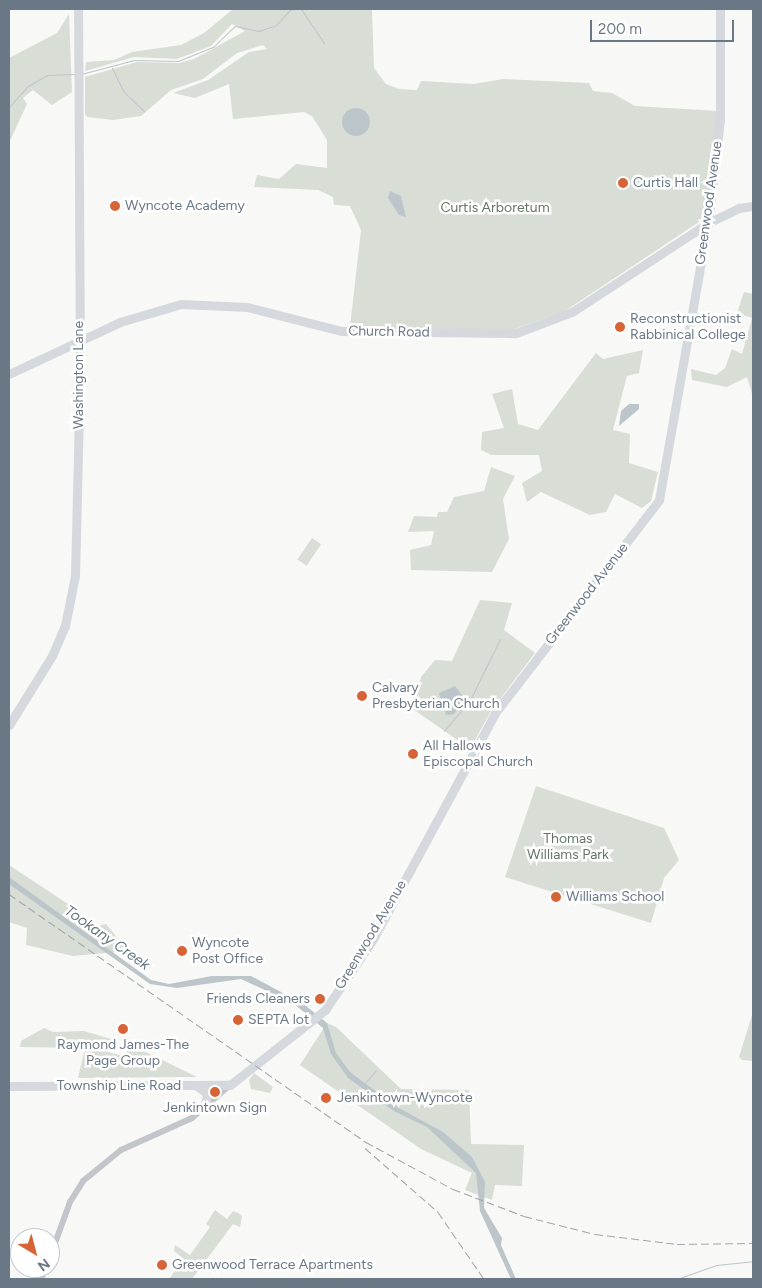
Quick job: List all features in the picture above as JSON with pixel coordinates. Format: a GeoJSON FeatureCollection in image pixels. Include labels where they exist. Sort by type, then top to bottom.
{"type":"FeatureCollection","features":[{"type":"Feature","properties":{"kind":"main road","name":"Washington Lane"},"geometry":{"type":"LineString","coordinates":[[9,725],[52,656],[73,595],[79,342],[78,9]]}},
{"type":"Feature","properties":{"kind":"main road","name":"Greenwood Avenue"},"geometry":{"type":"LineString","coordinates":[[230,1086],[319,1016],[382,923],[495,713],[659,500],[708,224],[720,120],[720,9]]}},
{"type":"Feature","properties":{"kind":"main road","name":"Church Road"},"geometry":{"type":"LineString","coordinates":[[9,374],[150,310],[181,304],[247,307],[342,332],[516,333],[572,312],[708,224],[738,208],[753,206]]}},
{"type":"Feature","properties":{"kind":"main road","name":"Township Line Road"},"geometry":{"type":"LineString","coordinates":[[9,1086],[230,1086]]}},
{"type":"Feature","properties":{"kind":"main road"},"geometry":{"type":"LineString","coordinates":[[197,1086],[208,1094],[203,1108]]}},
{"type":"Feature","properties":{"kind":"street"},"geometry":{"type":"LineString","coordinates":[[60,1230],[70,1202],[84,1180],[121,1150],[177,1128],[230,1086]]}},
{"type":"Feature","properties":{"kind":"green space","name":"Curtis Arboretum"},"geometry":{"type":"Polygon","coordinates":[[[233,9],[372,9],[374,68],[386,84],[399,89],[417,90],[421,81],[474,84],[503,79],[589,83],[593,91],[612,93],[635,106],[718,111],[705,218],[565,311],[512,330],[350,327],[361,230],[350,206],[334,205],[333,197],[318,190],[254,187],[257,175],[279,179],[296,164],[327,168],[327,140],[312,116],[304,112],[233,119],[229,84],[195,98],[173,93],[208,80],[249,52],[267,49],[263,45],[237,53],[203,79],[171,90],[141,116],[113,120],[87,117],[85,114],[85,77],[137,62],[179,63],[194,59],[245,31],[232,24],[211,46],[177,59],[134,57],[85,71],[86,62],[114,60],[132,52],[181,45],[204,33],[233,9]]]}},
{"type":"Feature","properties":{"kind":"green space"},"geometry":{"type":"Polygon","coordinates":[[[69,14],[72,92],[52,105],[33,90],[23,98],[27,104],[9,143],[9,58],[57,33],[69,14]]]}},
{"type":"Feature","properties":{"kind":"green space"},"geometry":{"type":"Polygon","coordinates":[[[744,292],[753,294],[753,397],[747,377],[727,387],[692,380],[691,369],[716,375],[725,368],[732,349],[742,354],[752,318],[737,313],[744,292]]]}},
{"type":"Feature","properties":{"kind":"green space"},"geometry":{"type":"Polygon","coordinates":[[[643,350],[639,373],[627,376],[613,430],[630,434],[629,463],[658,472],[651,501],[642,508],[615,494],[606,512],[590,515],[541,492],[527,502],[522,483],[542,471],[539,455],[491,455],[481,450],[482,432],[504,428],[492,394],[512,389],[518,424],[538,430],[596,353],[603,359],[643,350]]]}},
{"type":"Feature","properties":{"kind":"green space"},"geometry":{"type":"Polygon","coordinates":[[[491,467],[515,476],[503,499],[509,539],[492,572],[411,570],[410,550],[431,545],[434,531],[408,532],[414,516],[437,517],[438,512],[447,512],[454,497],[484,491],[491,467]]]}},
{"type":"Feature","properties":{"kind":"green space"},"geometry":{"type":"Polygon","coordinates":[[[312,538],[321,544],[307,566],[297,560],[312,538]]]}},
{"type":"Feature","properties":{"kind":"green space"},"geometry":{"type":"Polygon","coordinates":[[[480,600],[512,603],[504,630],[535,653],[491,711],[470,749],[413,709],[421,677],[435,660],[452,661],[480,600]]]}},
{"type":"Feature","properties":{"kind":"green space","name":"Thomas Williams Park"},"geometry":{"type":"Polygon","coordinates":[[[536,786],[664,828],[679,860],[664,878],[651,923],[505,877],[536,786]]]}},
{"type":"Feature","properties":{"kind":"green space"},"geometry":{"type":"Polygon","coordinates":[[[9,865],[68,904],[94,927],[106,924],[128,951],[73,956],[26,945],[27,928],[9,922],[9,865]]]}},
{"type":"Feature","properties":{"kind":"green space"},"geometry":{"type":"Polygon","coordinates":[[[753,1012],[753,1061],[742,1060],[739,1057],[753,1012]]]}},
{"type":"Feature","properties":{"kind":"green space"},"geometry":{"type":"Polygon","coordinates":[[[327,1023],[336,1027],[401,1089],[469,1090],[471,1144],[524,1145],[522,1186],[495,1185],[492,1200],[465,1190],[472,1173],[421,1149],[300,1065],[327,1023]]]}},
{"type":"Feature","properties":{"kind":"green space"},"geometry":{"type":"Polygon","coordinates":[[[44,1028],[53,1032],[84,1031],[111,1039],[108,1052],[126,1057],[129,1044],[197,1077],[78,1078],[85,1048],[20,1047],[21,1041],[44,1028]]]}},
{"type":"Feature","properties":{"kind":"green space"},"geometry":{"type":"Polygon","coordinates":[[[254,1073],[273,1087],[270,1093],[251,1089],[249,1080],[254,1073]]]}},
{"type":"Feature","properties":{"kind":"green space"},"geometry":{"type":"Polygon","coordinates":[[[215,1210],[227,1219],[233,1211],[238,1213],[242,1216],[240,1227],[233,1224],[192,1279],[169,1279],[184,1259],[174,1251],[175,1245],[190,1255],[210,1227],[206,1224],[215,1210]]]}},
{"type":"Feature","properties":{"kind":"shaded area"},"geometry":{"type":"Polygon","coordinates":[[[356,108],[366,112],[370,122],[366,132],[356,136],[346,132],[342,122],[346,112],[356,108]]]}},
{"type":"Feature","properties":{"kind":"shaded area"},"geometry":{"type":"Polygon","coordinates":[[[390,191],[401,196],[406,217],[399,215],[388,198],[390,191]]]}},
{"type":"Feature","properties":{"kind":"shaded area"},"geometry":{"type":"Polygon","coordinates":[[[629,404],[639,404],[639,409],[619,426],[621,411],[629,404]]]}},
{"type":"Feature","properties":{"kind":"shaded area"},"geometry":{"type":"Polygon","coordinates":[[[455,686],[465,699],[454,714],[446,715],[439,693],[455,686]]]}},
{"type":"Feature","properties":{"kind":"shaded area"},"geometry":{"type":"Polygon","coordinates":[[[9,877],[151,980],[169,984],[212,976],[251,976],[305,1005],[327,1023],[336,1053],[350,1072],[397,1107],[443,1132],[472,1157],[485,1182],[484,1208],[502,1238],[501,1245],[516,1279],[511,1279],[480,1211],[476,1173],[427,1127],[394,1111],[348,1078],[331,1054],[323,1028],[293,1003],[241,979],[177,988],[150,984],[9,884],[9,877]]]}},
{"type":"Feature","properties":{"kind":"waterway"},"geometry":{"type":"LineString","coordinates":[[81,74],[134,60],[178,61],[213,47],[235,26],[259,31],[276,25],[291,9]]}},
{"type":"Feature","properties":{"kind":"waterway"},"geometry":{"type":"LineString","coordinates":[[301,9],[324,43]]}},
{"type":"Feature","properties":{"kind":"waterway"},"geometry":{"type":"LineString","coordinates":[[112,68],[123,91],[144,111]]}},
{"type":"Feature","properties":{"kind":"waterway"},"geometry":{"type":"LineString","coordinates":[[9,107],[28,86],[47,75],[75,74]]}},
{"type":"Feature","properties":{"kind":"waterway"},"geometry":{"type":"LineString","coordinates":[[444,731],[470,700],[500,639]]}},
{"type":"Feature","properties":{"kind":"waterway"},"geometry":{"type":"LineString","coordinates":[[364,1084],[376,1070]]}},
{"type":"Feature","properties":{"kind":"waterway","name":"Tookany Creek"},"geometry":{"type":"LineString","coordinates":[[677,1279],[716,1265],[753,1261]]}},
{"type":"Feature","properties":{"kind":"railway"},"geometry":{"type":"LineString","coordinates":[[9,894],[366,1142],[453,1189],[524,1216],[595,1234],[677,1244],[753,1243]]}},
{"type":"Feature","properties":{"kind":"railway"},"geometry":{"type":"LineString","coordinates":[[365,1148],[438,1212],[484,1279]]}},
{"type":"Feature","properties":{"kind":"place","name":"Curtis Hall"},"geometry":{"type":"Point","coordinates":[623,183]}},
{"type":"Feature","properties":{"kind":"place","name":"Wyncote Academy"},"geometry":{"type":"Point","coordinates":[115,206]}},
{"type":"Feature","properties":{"kind":"place","name":"Reconstructionist Rabbinical College"},"geometry":{"type":"Point","coordinates":[620,327]}},
{"type":"Feature","properties":{"kind":"place","name":"Calvary Presbyterian Church"},"geometry":{"type":"Point","coordinates":[362,696]}},
{"type":"Feature","properties":{"kind":"place","name":"All Hallows Episcopal Church"},"geometry":{"type":"Point","coordinates":[413,754]}},
{"type":"Feature","properties":{"kind":"place","name":"Williams School"},"geometry":{"type":"Point","coordinates":[556,897]}},
{"type":"Feature","properties":{"kind":"place","name":"Wyncote Post Office"},"geometry":{"type":"Point","coordinates":[182,951]}},
{"type":"Feature","properties":{"kind":"place","name":"Friends Cleaners"},"geometry":{"type":"Point","coordinates":[320,999]}},
{"type":"Feature","properties":{"kind":"place","name":"SEPTA lot"},"geometry":{"type":"Point","coordinates":[238,1020]}},
{"type":"Feature","properties":{"kind":"place","name":"Raymond James-The Page Group"},"geometry":{"type":"Point","coordinates":[123,1029]}},
{"type":"Feature","properties":{"kind":"place","name":"Jenkintown Sign"},"geometry":{"type":"Point","coordinates":[215,1092]}},
{"type":"Feature","properties":{"kind":"place","name":"Jenkintown-Wyncote"},"geometry":{"type":"Point","coordinates":[326,1098]}},
{"type":"Feature","properties":{"kind":"place","name":"Greenwood Terrace Apartments"},"geometry":{"type":"Point","coordinates":[162,1265]}}]}
